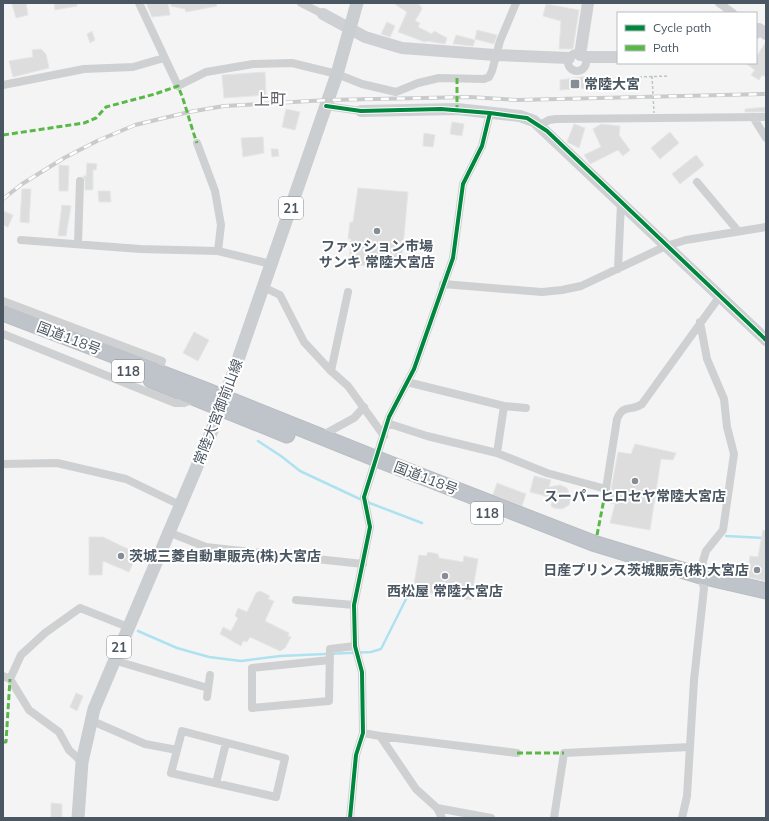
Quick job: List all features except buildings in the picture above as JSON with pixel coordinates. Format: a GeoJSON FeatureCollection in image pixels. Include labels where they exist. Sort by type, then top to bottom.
{"type":"FeatureCollection","features":[{"type":"Feature","properties":{"kind":"highway","name":"国道118号"},"geometry":{"type":"LineString","coordinates":[[3,313],[37,331],[195,399],[222,403],[320,437],[375,464]]}},
{"type":"Feature","properties":{"kind":"highway","name":"国道118号"},"geometry":{"type":"LineString","coordinates":[[3,323],[37,331],[158,372],[222,403],[598,555],[766,600]]}},
{"type":"Feature","properties":{"kind":"highway","name":"国道118号"},"geometry":{"type":"LineString","coordinates":[[703,582],[766,591]]}},
{"type":"Feature","properties":{"kind":"main road","name":"常陸大宮御前山線"},"geometry":{"type":"LineString","coordinates":[[78,818],[82,762],[90,720],[113,660],[222,403],[337,74],[357,3]]}},
{"type":"Feature","properties":{"kind":"street"},"geometry":{"type":"LineString","coordinates":[[139,3],[178,86],[206,72],[253,64],[292,63],[337,74],[362,84],[396,92],[418,83],[439,78],[484,79],[489,77],[492,71],[495,55],[516,3]]}},
{"type":"Feature","properties":{"kind":"street"},"geometry":{"type":"LineString","coordinates":[[301,3],[378,42],[402,48],[495,55],[617,57]]}},
{"type":"Feature","properties":{"kind":"street"},"geometry":{"type":"LineString","coordinates":[[578,56],[588,3]]}},
{"type":"Feature","properties":{"kind":"street"},"geometry":{"type":"LineString","coordinates":[[724,4],[732,12]]}},
{"type":"Feature","properties":{"kind":"street"},"geometry":{"type":"LineString","coordinates":[[3,86],[84,69],[132,67],[164,58]]}},
{"type":"Feature","properties":{"kind":"street"},"geometry":{"type":"LineString","coordinates":[[326,106],[361,111],[441,109],[527,118],[540,125],[766,340]]}},
{"type":"Feature","properties":{"kind":"street"},"geometry":{"type":"LineString","coordinates":[[350,818],[356,755],[363,733],[362,672],[355,646],[354,605],[370,527],[364,497],[387,423],[407,382],[429,328],[453,258],[463,184],[482,146],[490,113]]}},
{"type":"Feature","properties":{"kind":"street"},"geometry":{"type":"LineString","coordinates":[[540,125],[549,120],[556,119],[766,116]]}},
{"type":"Feature","properties":{"kind":"street"},"geometry":{"type":"LineString","coordinates":[[753,117],[766,138]]}},
{"type":"Feature","properties":{"kind":"street"},"geometry":{"type":"LineString","coordinates":[[197,143],[215,191],[221,225],[218,251]]}},
{"type":"Feature","properties":{"kind":"street"},"geometry":{"type":"LineString","coordinates":[[78,244],[80,181]]}},
{"type":"Feature","properties":{"kind":"street"},"geometry":{"type":"LineString","coordinates":[[697,182],[738,231]]}},
{"type":"Feature","properties":{"kind":"street"},"geometry":{"type":"LineString","coordinates":[[618,269],[621,203]]}},
{"type":"Feature","properties":{"kind":"street"},"geometry":{"type":"LineString","coordinates":[[443,284],[542,292],[581,286],[666,246],[686,240],[766,227]]}},
{"type":"Feature","properties":{"kind":"street"},"geometry":{"type":"LineString","coordinates":[[21,240],[140,249],[218,251],[271,264]]}},
{"type":"Feature","properties":{"kind":"street"},"geometry":{"type":"LineString","coordinates":[[263,287],[280,295],[304,342],[331,372],[348,386],[384,436]]}},
{"type":"Feature","properties":{"kind":"street"},"geometry":{"type":"LineString","coordinates":[[331,372],[348,292]]}},
{"type":"Feature","properties":{"kind":"street"},"geometry":{"type":"LineString","coordinates":[[387,423],[427,436],[497,453],[546,473],[606,489],[617,419],[620,413],[626,408],[637,408],[642,404],[720,296]]}},
{"type":"Feature","properties":{"kind":"street"},"geometry":{"type":"LineString","coordinates":[[3,301],[162,362],[158,372]]}},
{"type":"Feature","properties":{"kind":"street"},"geometry":{"type":"LineString","coordinates":[[682,818],[687,796],[694,680],[703,582],[703,561],[706,551],[723,530],[734,454],[727,427],[724,399],[707,359],[700,322]]}},
{"type":"Feature","properties":{"kind":"street"},"geometry":{"type":"LineString","coordinates":[[3,334],[175,403],[184,403],[195,399]]}},
{"type":"Feature","properties":{"kind":"street"},"geometry":{"type":"LineString","coordinates":[[407,382],[504,406],[526,408]]}},
{"type":"Feature","properties":{"kind":"street"},"geometry":{"type":"LineString","coordinates":[[497,453],[504,406]]}},
{"type":"Feature","properties":{"kind":"street"},"geometry":{"type":"LineString","coordinates":[[320,437],[354,418],[364,407]]}},
{"type":"Feature","properties":{"kind":"street"},"geometry":{"type":"LineString","coordinates":[[3,464],[57,464],[118,477],[126,479],[180,505]]}},
{"type":"Feature","properties":{"kind":"street"},"geometry":{"type":"LineString","coordinates":[[168,532],[206,547],[363,564]]}},
{"type":"Feature","properties":{"kind":"street"},"geometry":{"type":"LineString","coordinates":[[296,600],[354,605]]}},
{"type":"Feature","properties":{"kind":"street"},"geometry":{"type":"LineString","coordinates":[[82,762],[70,750],[59,732],[29,710],[6,677],[21,655],[45,633],[80,608],[128,627]]}},
{"type":"Feature","properties":{"kind":"street"},"geometry":{"type":"LineString","coordinates":[[330,660],[252,668],[252,708],[329,701],[330,660],[330,649],[355,646]]}},
{"type":"Feature","properties":{"kind":"street"},"geometry":{"type":"LineString","coordinates":[[113,660],[208,688]]}},
{"type":"Feature","properties":{"kind":"street"},"geometry":{"type":"LineString","coordinates":[[207,697],[210,675]]}},
{"type":"Feature","properties":{"kind":"street"},"geometry":{"type":"LineString","coordinates":[[90,720],[145,744],[176,750]]}},
{"type":"Feature","properties":{"kind":"street"},"geometry":{"type":"LineString","coordinates":[[182,731],[226,743],[285,758],[276,797],[171,773],[182,731]]}},
{"type":"Feature","properties":{"kind":"street"},"geometry":{"type":"LineString","coordinates":[[363,733],[517,753]]}},
{"type":"Feature","properties":{"kind":"street"},"geometry":{"type":"LineString","coordinates":[[380,736],[416,789],[437,808],[442,818]]}},
{"type":"Feature","properties":{"kind":"street"},"geometry":{"type":"LineString","coordinates":[[216,783],[226,743]]}},
{"type":"Feature","properties":{"kind":"street"},"geometry":{"type":"LineString","coordinates":[[554,818],[564,753],[690,747]]}},
{"type":"Feature","properties":{"kind":"street"},"geometry":{"type":"LineString","coordinates":[[437,808],[491,818]]}},
{"type":"Feature","properties":{"kind":"path"},"geometry":{"type":"LineString","coordinates":[[652,76],[654,113]]}},
{"type":"Feature","properties":{"kind":"path"},"geometry":{"type":"LineString","coordinates":[[639,77],[668,76]]}},
{"type":"Feature","properties":{"kind":"waterway"},"geometry":{"type":"LineString","coordinates":[[258,441],[300,471],[362,500]]}},
{"type":"Feature","properties":{"kind":"waterway"},"geometry":{"type":"LineString","coordinates":[[367,502],[422,523]]}},
{"type":"Feature","properties":{"kind":"waterway"},"geometry":{"type":"LineString","coordinates":[[726,536],[766,538]]}},
{"type":"Feature","properties":{"kind":"waterway"},"geometry":{"type":"LineString","coordinates":[[138,631],[177,648],[209,657],[241,661],[280,656],[371,652],[381,649],[407,597]]}},
{"type":"Feature","properties":{"kind":"railway"},"geometry":{"type":"LineString","coordinates":[[3,199],[22,184],[64,158],[97,141],[135,125],[189,112],[224,106],[328,100],[470,97],[517,100],[766,94]]}},
{"type":"Feature","properties":{"kind":"marked path"},"geometry":{"type":"LineString","coordinates":[[457,78],[457,109]]}},
{"type":"Feature","properties":{"kind":"marked path"},"geometry":{"type":"LineString","coordinates":[[3,135],[84,123],[96,118],[106,107],[155,94],[178,86],[197,143]]}},
{"type":"Feature","properties":{"kind":"marked path"},"geometry":{"type":"LineString","coordinates":[[597,535],[606,489]]}},
{"type":"Feature","properties":{"kind":"marked path"},"geometry":{"type":"LineString","coordinates":[[3,742],[6,742],[10,679]]}},
{"type":"Feature","properties":{"kind":"marked path"},"geometry":{"type":"LineString","coordinates":[[517,753],[564,753]]}},
{"type":"Feature","properties":{"kind":"cycle path"},"geometry":{"type":"LineString","coordinates":[[326,106],[361,111],[441,109],[527,118],[547,131],[766,340]]}},
{"type":"Feature","properties":{"kind":"cycle path"},"geometry":{"type":"LineString","coordinates":[[350,818],[356,755],[363,733],[362,672],[355,646],[354,605],[370,527],[364,497],[389,417],[414,369],[453,258],[463,184],[482,146],[490,113]]}},
{"type":"Feature","properties":{"kind":"place","name":"常陸大宮"},"geometry":{"type":"Point","coordinates":[575,84]}},
{"type":"Feature","properties":{"kind":"place","name":"ファッション市場 サンキ 常陸大宮店"},"geometry":{"type":"Point","coordinates":[377,231]}},
{"type":"Feature","properties":{"kind":"place","name":"スーパーヒロセヤ常陸大宮店"},"geometry":{"type":"Point","coordinates":[635,481]}},
{"type":"Feature","properties":{"kind":"place","name":"茨城三菱自動車販売(株)大宮店"},"geometry":{"type":"Point","coordinates":[121,556]}},
{"type":"Feature","properties":{"kind":"place","name":"日産プリンス茨城販売(株)大宮店"},"geometry":{"type":"Point","coordinates":[757,570]}},
{"type":"Feature","properties":{"kind":"place","name":"西松屋 常陸大宮店"},"geometry":{"type":"Point","coordinates":[445,576]}},
{"type":"Feature","properties":{"kind":"district","name":"上町"},"geometry":{"type":"Point","coordinates":[270,99]}}]}
